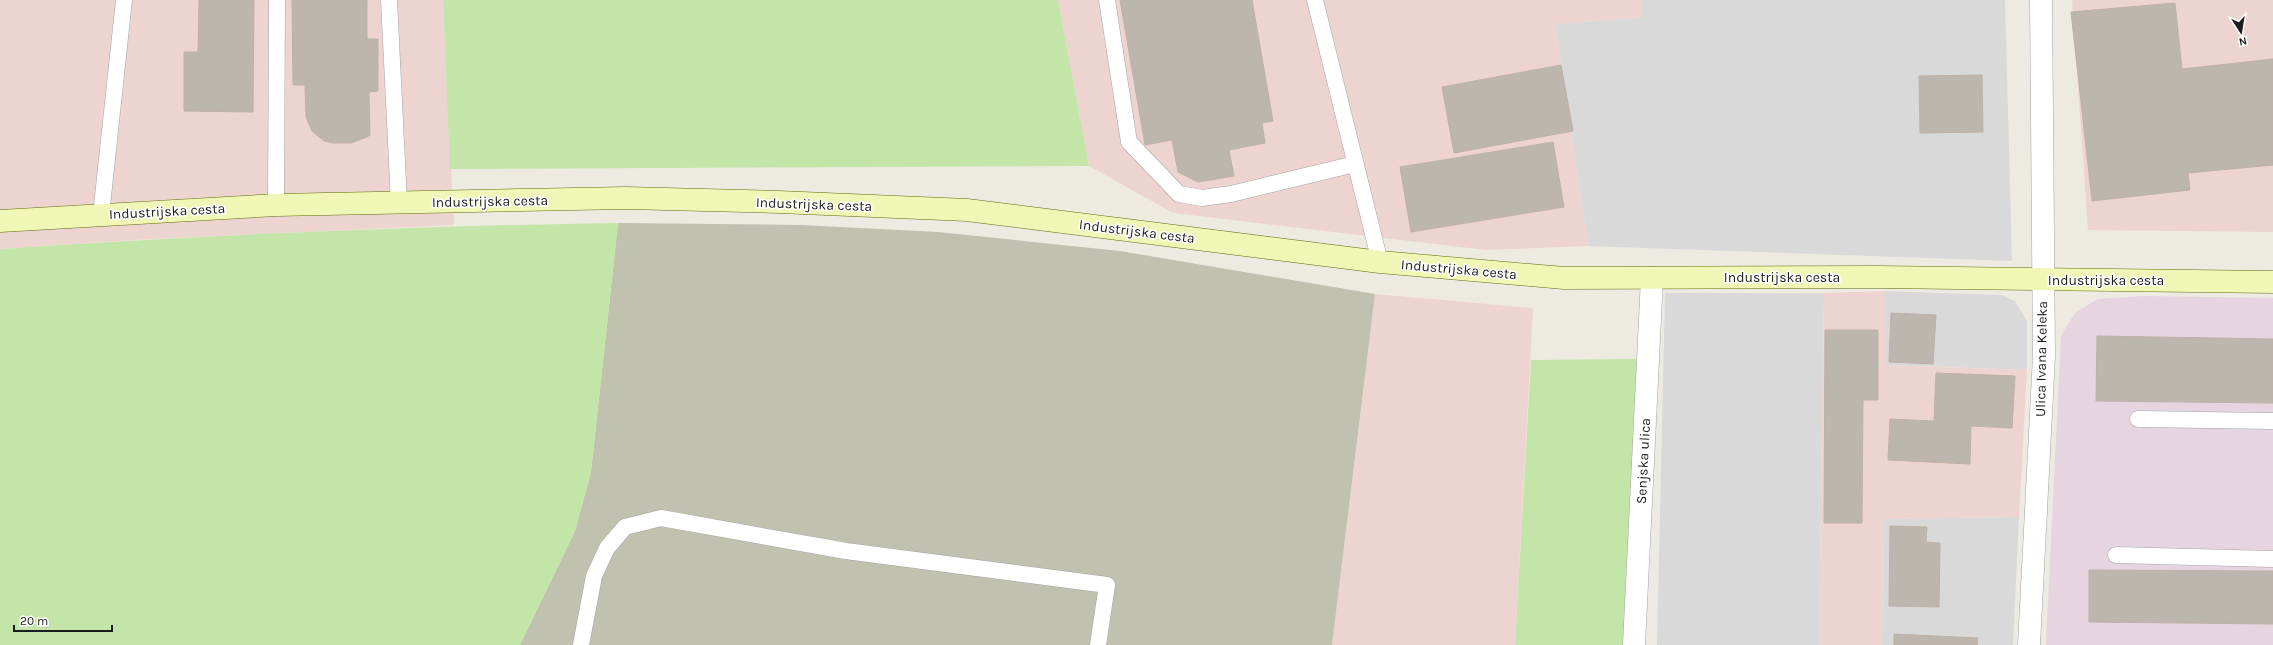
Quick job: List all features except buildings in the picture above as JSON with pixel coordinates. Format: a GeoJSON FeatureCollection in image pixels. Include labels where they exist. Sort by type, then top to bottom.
{"type":"FeatureCollection","features":[{"type":"Feature","properties":{"kind":"street","name":"Ulica Ivana Keleka"},"geometry":{"type":"LineString","coordinates":[[2029,645],[2044,356],[2042,279],[2041,0]]}},
{"type":"Feature","properties":{"kind":"street","name":"Industrijska cesta"},"geometry":{"type":"LineString","coordinates":[[0,221],[276,205],[626,198],[779,202],[967,210],[1380,262],[1564,278],[2042,279],[2273,282]]}},
{"type":"Feature","properties":{"kind":"street","name":"Senjska ulica"},"geometry":{"type":"LineString","coordinates":[[1634,645],[1652,278]]}},
{"type":"Feature","properties":{"kind":"lane"},"geometry":{"type":"LineString","coordinates":[[101,215],[124,0]]}},
{"type":"Feature","properties":{"kind":"lane"},"geometry":{"type":"LineString","coordinates":[[276,205],[277,0]]}},
{"type":"Feature","properties":{"kind":"lane"},"geometry":{"type":"LineString","coordinates":[[389,0],[399,203]]}},
{"type":"Feature","properties":{"kind":"lane"},"geometry":{"type":"LineString","coordinates":[[1107,0],[1129,142],[1179,194],[1202,198],[1231,194],[1355,164]]}},
{"type":"Feature","properties":{"kind":"lane"},"geometry":{"type":"LineString","coordinates":[[1315,0],[1380,262]]}},
{"type":"Feature","properties":{"kind":"lane"},"geometry":{"type":"LineString","coordinates":[[2138,419],[2273,421]]}},
{"type":"Feature","properties":{"kind":"lane"},"geometry":{"type":"LineString","coordinates":[[581,645],[594,576],[606,548],[625,527],[660,518],[846,551],[1107,585],[1098,645]]}},
{"type":"Feature","properties":{"kind":"lane"},"geometry":{"type":"LineString","coordinates":[[2116,555],[2273,559]]}},
{"type":"Feature","properties":{"kind":"shaded area"},"geometry":{"type":"Polygon","coordinates":[[[0,0],[443,0],[454,225],[135,240],[0,249],[0,0]]]}},
{"type":"Feature","properties":{"kind":"shaded area"},"geometry":{"type":"Polygon","coordinates":[[[1058,0],[1641,0],[1643,17],[1555,24],[1588,246],[1486,250],[1173,213],[1089,166],[1058,0]]]}},
{"type":"Feature","properties":{"kind":"shaded area"},"geometry":{"type":"Polygon","coordinates":[[[1641,0],[2005,0],[2012,261],[1588,246],[1555,24],[1642,17],[1641,0]]]}},
{"type":"Feature","properties":{"kind":"shaded area"},"geometry":{"type":"Polygon","coordinates":[[[2072,0],[2273,0],[2273,232],[2088,230],[2072,0]]]}},
{"type":"Feature","properties":{"kind":"shaded area"},"geometry":{"type":"Polygon","coordinates":[[[618,223],[801,225],[938,232],[1120,251],[1375,294],[1332,645],[520,645],[575,531],[591,472],[618,223]]]}},
{"type":"Feature","properties":{"kind":"shaded area"},"geometry":{"type":"Polygon","coordinates":[[[1885,291],[2001,295],[2015,301],[2027,321],[2027,370],[1885,365],[1885,291]]]}},
{"type":"Feature","properties":{"kind":"shaded area"},"geometry":{"type":"Polygon","coordinates":[[[1885,291],[1885,365],[2027,370],[2019,517],[1883,519],[1882,645],[1819,645],[1824,293],[1885,291]]]}},
{"type":"Feature","properties":{"kind":"shaded area"},"geometry":{"type":"Polygon","coordinates":[[[1665,293],[1824,293],[1819,645],[1657,645],[1665,293]]]}},
{"type":"Feature","properties":{"kind":"shaded area"},"geometry":{"type":"Polygon","coordinates":[[[1375,294],[1533,308],[1515,645],[1332,645],[1375,294]]]}},
{"type":"Feature","properties":{"kind":"shaded area"},"geometry":{"type":"Polygon","coordinates":[[[2143,296],[2273,298],[2273,645],[2046,645],[2061,336],[2075,313],[2098,299],[2143,296]]]}},
{"type":"Feature","properties":{"kind":"shaded area"},"geometry":{"type":"Polygon","coordinates":[[[2019,517],[2013,645],[1882,645],[1883,519],[2019,517]]]}},
{"type":"Feature","properties":{"kind":"green space"},"geometry":{"type":"Polygon","coordinates":[[[443,0],[1058,0],[1089,166],[450,169],[443,0]]]}},
{"type":"Feature","properties":{"kind":"green space"},"geometry":{"type":"Polygon","coordinates":[[[618,223],[591,471],[575,531],[520,645],[0,645],[0,249],[154,239],[309,232],[463,226],[618,223]]]}},
{"type":"Feature","properties":{"kind":"green space"},"geometry":{"type":"Polygon","coordinates":[[[1635,359],[1642,383],[1625,645],[1515,645],[1531,360],[1635,359]]]}}]}
